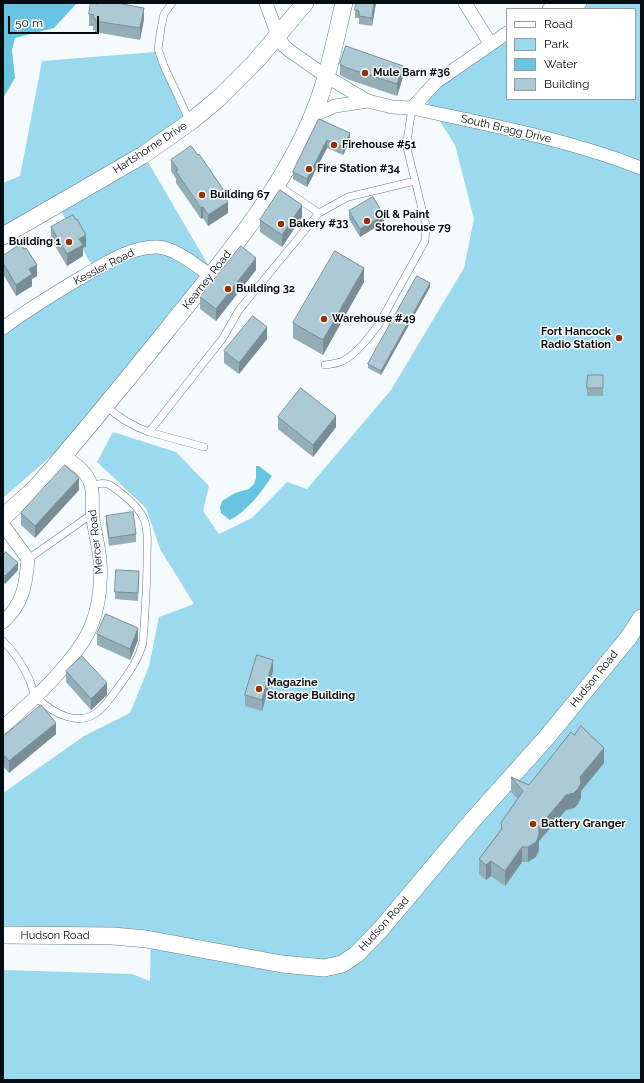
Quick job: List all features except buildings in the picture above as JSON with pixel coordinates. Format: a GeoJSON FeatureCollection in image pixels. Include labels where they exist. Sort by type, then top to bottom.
{"type":"FeatureCollection","features":[{"type":"Feature","properties":{"kind":"street"},"geometry":{"type":"LineString","coordinates":[[266,3],[278,36]]}},
{"type":"Feature","properties":{"kind":"street","name":"Hartshorne Drive"},"geometry":{"type":"LineString","coordinates":[[3,236],[143,155],[190,122],[218,99],[256,61],[305,3]]}},
{"type":"Feature","properties":{"kind":"street","name":"Kearney Road"},"geometry":{"type":"LineString","coordinates":[[3,517],[39,484],[62,455],[106,406],[211,276],[254,220],[289,163],[312,116],[327,77],[344,3]]}},
{"type":"Feature","properties":{"kind":"street"},"geometry":{"type":"LineString","coordinates":[[465,3],[490,43]]}},
{"type":"Feature","properties":{"kind":"street"},"geometry":{"type":"LineString","coordinates":[[554,8],[580,3]]}},
{"type":"Feature","properties":{"kind":"street"},"geometry":{"type":"LineString","coordinates":[[412,108],[436,82],[490,43],[506,34]]}},
{"type":"Feature","properties":{"kind":"street","name":"South Bragg Drive"},"geometry":{"type":"LineString","coordinates":[[278,36],[284,46],[290,51],[327,77],[368,101],[392,107],[412,108],[555,140],[611,156],[641,168]]}},
{"type":"Feature","properties":{"kind":"street","name":"South Bragg Drive"},"geometry":{"type":"LineString","coordinates":[[312,116],[335,106],[368,101]]}},
{"type":"Feature","properties":{"kind":"street","name":"Kessler Road"},"geometry":{"type":"LineString","coordinates":[[3,328],[48,297],[101,266],[128,253],[143,248],[159,247],[168,249],[192,261],[211,276]]}},
{"type":"Feature","properties":{"kind":"street"},"geometry":{"type":"LineString","coordinates":[[62,455],[79,466],[92,485]]}},
{"type":"Feature","properties":{"kind":"street","name":"Mercer Road"},"geometry":{"type":"LineString","coordinates":[[3,727],[63,669],[84,640],[94,617],[100,590],[100,561],[92,514],[92,485]]}},
{"type":"Feature","properties":{"kind":"street"},"geometry":{"type":"LineString","coordinates":[[3,525],[28,559],[24,591],[19,603],[3,622]]}},
{"type":"Feature","properties":{"kind":"street","name":"Hudson Road"},"geometry":{"type":"LineString","coordinates":[[3,935],[126,937],[146,939],[282,964],[324,968],[342,964],[357,954],[381,929],[471,822],[546,737],[629,637],[641,618]]}},
{"type":"Feature","properties":{"kind":"lane"},"geometry":{"type":"LineString","coordinates":[[172,3],[164,14],[158,50],[190,122]]}},
{"type":"Feature","properties":{"kind":"lane"},"geometry":{"type":"LineString","coordinates":[[325,365],[337,363],[347,359],[371,336],[425,241],[426,225],[407,141],[412,108]]}},
{"type":"Feature","properties":{"kind":"lane"},"geometry":{"type":"LineString","coordinates":[[149,432],[223,338],[239,310],[319,213],[348,197],[415,181]]}},
{"type":"Feature","properties":{"kind":"lane"},"geometry":{"type":"LineString","coordinates":[[276,184],[319,213]]}},
{"type":"Feature","properties":{"kind":"lane"},"geometry":{"type":"LineString","coordinates":[[106,406],[119,418],[129,424],[149,432],[204,446]]}},
{"type":"Feature","properties":{"kind":"lane"},"geometry":{"type":"LineString","coordinates":[[3,641],[11,649],[30,680],[35,696],[55,711],[74,719],[88,718],[102,709],[135,663],[141,652],[143,642],[147,582],[147,535],[144,520],[130,500],[110,484],[103,482],[92,485]]}},
{"type":"Feature","properties":{"kind":"lane"},"geometry":{"type":"LineString","coordinates":[[28,559],[92,514]]}},
{"type":"Feature","properties":{"kind":"green space"},"geometry":{"type":"Polygon","coordinates":[[[580,3],[641,3],[641,1080],[3,1080],[3,970],[132,974],[150,981],[151,933],[3,929],[3,793],[84,736],[130,713],[149,666],[159,617],[194,604],[160,549],[146,508],[97,462],[113,432],[176,452],[209,486],[203,511],[219,534],[252,518],[287,482],[307,489],[391,390],[464,268],[474,219],[455,145],[425,98],[506,37],[506,100],[636,100],[636,8],[562,8],[580,3]]]}},
{"type":"Feature","properties":{"kind":"green space"},"geometry":{"type":"Polygon","coordinates":[[[156,52],[192,127],[145,157],[210,268],[65,444],[3,498],[3,333],[95,271],[57,204],[3,240],[3,183],[20,176],[42,61],[156,52]]]}},
{"type":"Feature","properties":{"kind":"water"},"geometry":{"type":"Polygon","coordinates":[[[3,3],[77,3],[54,28],[15,38],[12,50],[15,78],[3,98],[3,3]]]}},
{"type":"Feature","properties":{"kind":"water"},"geometry":{"type":"Polygon","coordinates":[[[256,466],[259,466],[272,476],[254,501],[230,520],[221,513],[220,507],[222,501],[235,493],[249,489],[254,484],[256,478],[256,466]]]}},
{"type":"Feature","properties":{"kind":"place","name":"Mule Barn #36"},"geometry":{"type":"Point","coordinates":[365,73]}},
{"type":"Feature","properties":{"kind":"place","name":"Firehouse #51"},"geometry":{"type":"Point","coordinates":[334,145]}},
{"type":"Feature","properties":{"kind":"place","name":"Fire Station #34"},"geometry":{"type":"Point","coordinates":[309,169]}},
{"type":"Feature","properties":{"kind":"place","name":"Building 67"},"geometry":{"type":"Point","coordinates":[202,195]}},
{"type":"Feature","properties":{"kind":"place","name":"Oil & Paint Storehouse 79"},"geometry":{"type":"Point","coordinates":[367,221]}},
{"type":"Feature","properties":{"kind":"place","name":"Bakery #33"},"geometry":{"type":"Point","coordinates":[281,224]}},
{"type":"Feature","properties":{"kind":"place","name":"Building 1"},"geometry":{"type":"Point","coordinates":[69,242]}},
{"type":"Feature","properties":{"kind":"place","name":"Building 32"},"geometry":{"type":"Point","coordinates":[228,289]}},
{"type":"Feature","properties":{"kind":"place","name":"Warehouse #49"},"geometry":{"type":"Point","coordinates":[324,319]}},
{"type":"Feature","properties":{"kind":"place","name":"Fort Hancock Radio Station"},"geometry":{"type":"Point","coordinates":[619,338]}},
{"type":"Feature","properties":{"kind":"place","name":"Magazine Storage Building"},"geometry":{"type":"Point","coordinates":[259,689]}},
{"type":"Feature","properties":{"kind":"place","name":"Battery Granger"},"geometry":{"type":"Point","coordinates":[533,824]}}]}
